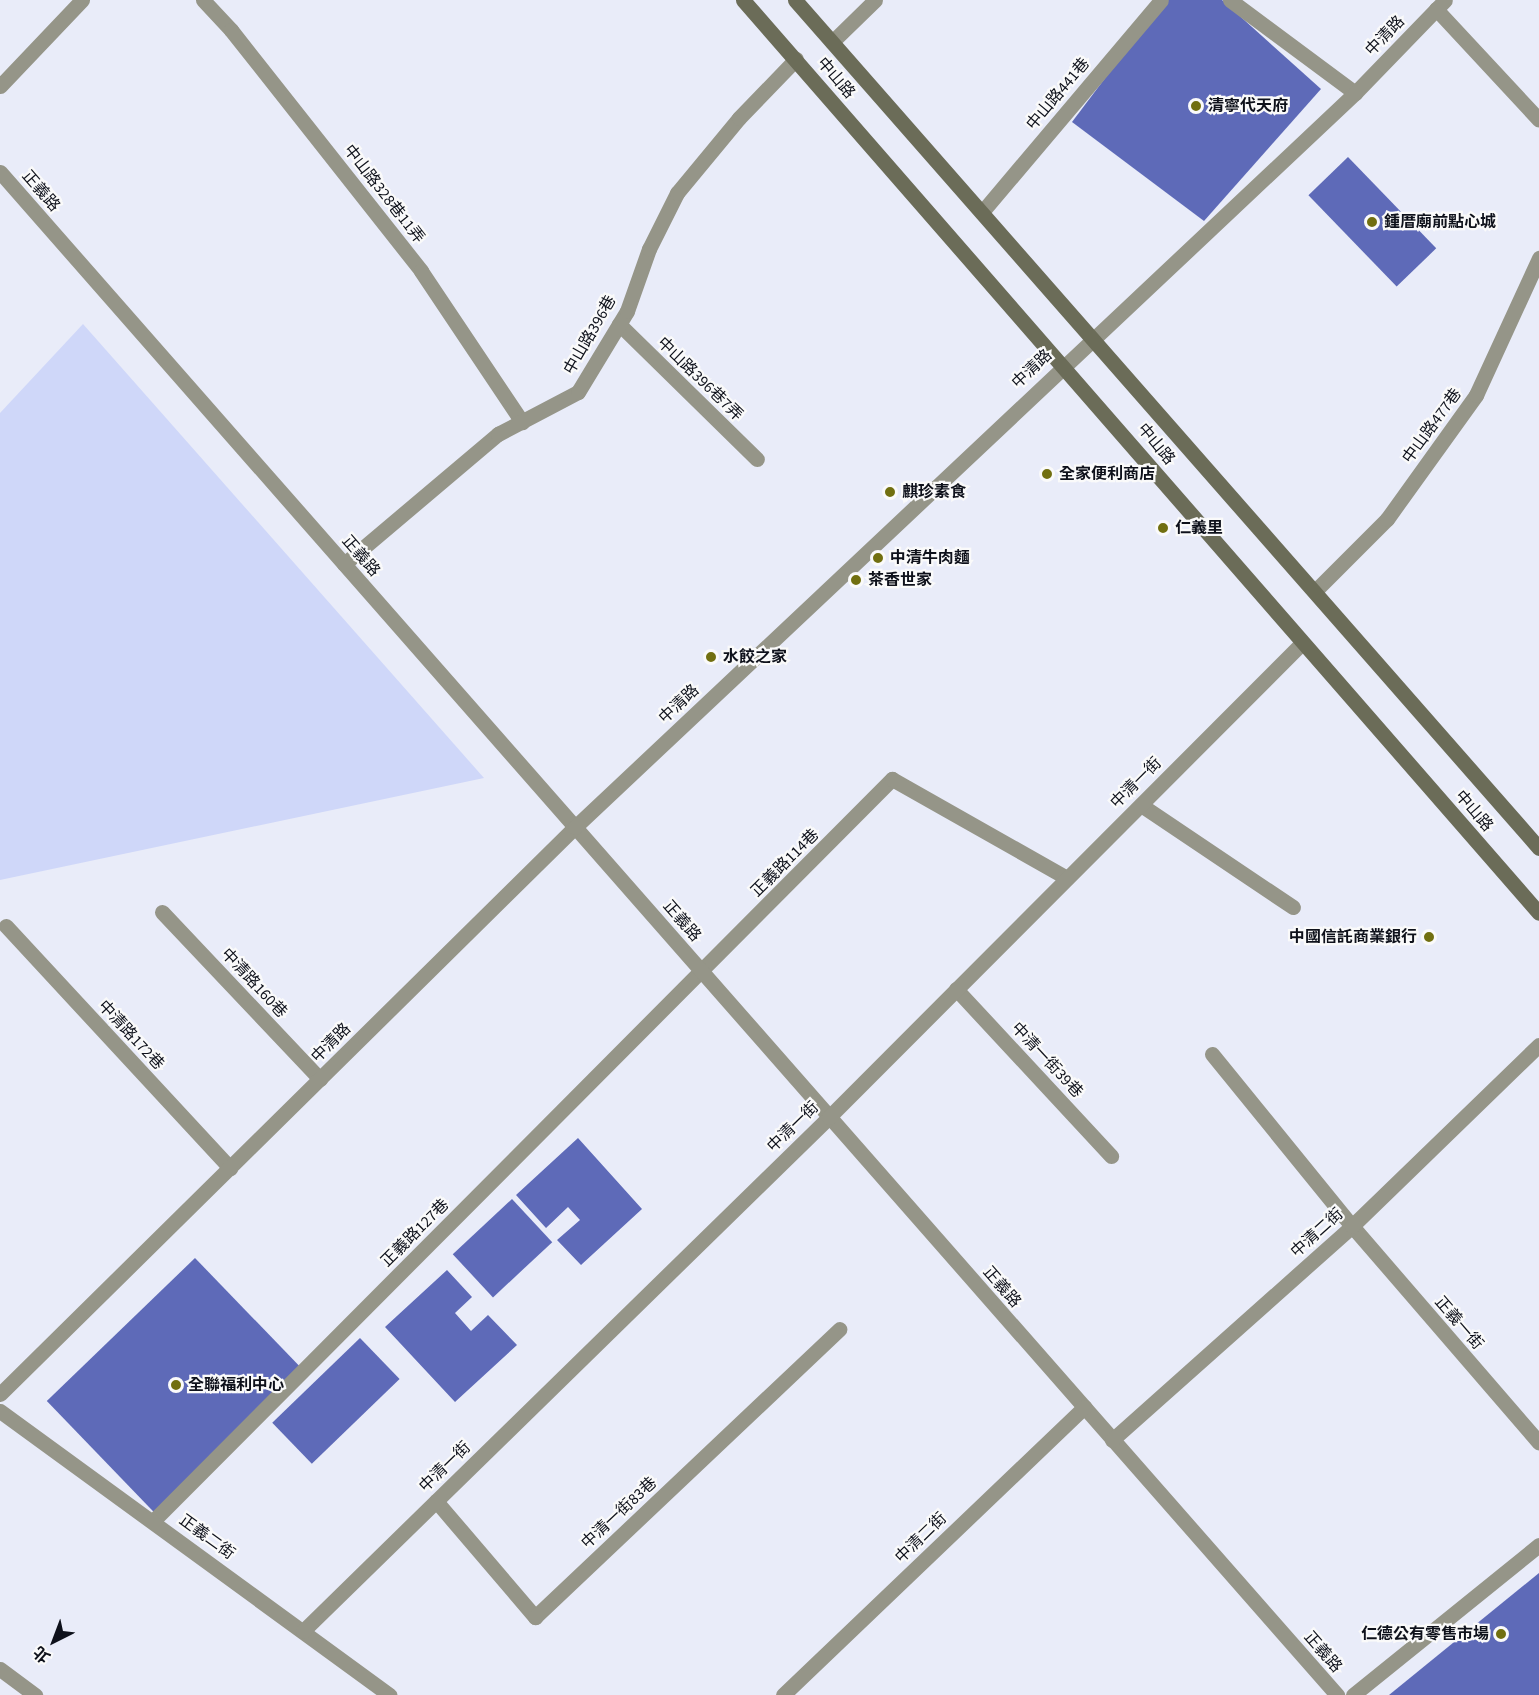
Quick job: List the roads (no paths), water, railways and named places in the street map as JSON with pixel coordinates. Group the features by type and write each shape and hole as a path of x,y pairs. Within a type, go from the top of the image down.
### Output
{"main road":[{"name":"中山路","path":"743,0 1064,364 1302,643 1539,913"},
{"name":"中山路","path":"795,0 1316,590 1539,848"}],"street":[{"path":"0,86 82,0"},
{"name":"中山路328巷11弄","path":"202,0 231,30 421,271 522,422"},
{"path":"832,42 875,0"},
{"name":"中山路441巷","path":"982,212 1161,0"},
{"path":"1230,0 1355,93"},
{"path":"1440,5 1539,120"},
{"name":"中清路","path":"0,1394 575,827 1064,364 1355,93 1440,5"},
{"name":"中山路396巷","path":"344,564 498,434 578,392 619,324 677,193 739,118 796,59"},
{"name":"正義路","path":"0,172 1084,1407 1328,1692"},
{"name":"中山路477巷","path":"1316,590 1387,519 1476,395 1539,258"},
{"name":"中山路396巷7弄","path":"619,324 757,459"},
{"name":"中清一街","path":"303,1631 829,1117 1302,643"},
{"name":"正義路114巷","path":"703,972 892,779 1067,878"},
{"path":"1140,805 1293,907"},
{"name":"中清路160巷","path":"162,912 320,1079"},
{"name":"中清路172巷","path":"6,926 230,1168"},
{"name":"正義路127巷","path":"154,1521 703,972"},
{"name":"中清一街39巷","path":"956,989 1111,1156"},
{"name":"中清二街","path":"1112,1440 1352,1226 1539,1045"},
{"name":"正義一街","path":"1212,1054 1352,1226 1539,1443"},
{"name":"中清一街83巷","path":"436,1501 535,1617 840,1329"},
{"name":"中清二街","path":"783,1695 1084,1407"},
{"name":"正義二街","path":"0,1411 390,1695"},
{"path":"1353,1695 1539,1545"},
{"path":"0,1669 35,1695"}],"place":[{"name":"清寧代天府","path":"1196,106"},
{"name":"鍾厝廟前點心城","path":"1372,222"},
{"name":"全家便利商店","path":"1047,474"},
{"name":"麒珍素食","path":"890,492"},
{"name":"仁義里","path":"1163,528"},
{"name":"中清牛肉麵","path":"878,558"},
{"name":"茶香世家","path":"856,580"},
{"name":"水餃之家","path":"711,657"},
{"name":"中國信託商業銀行","path":"1429,937"},
{"name":"全聯福利中心","path":"176,1385"},
{"name":"仁德公有零售市場","path":"1501,1634"}]}
